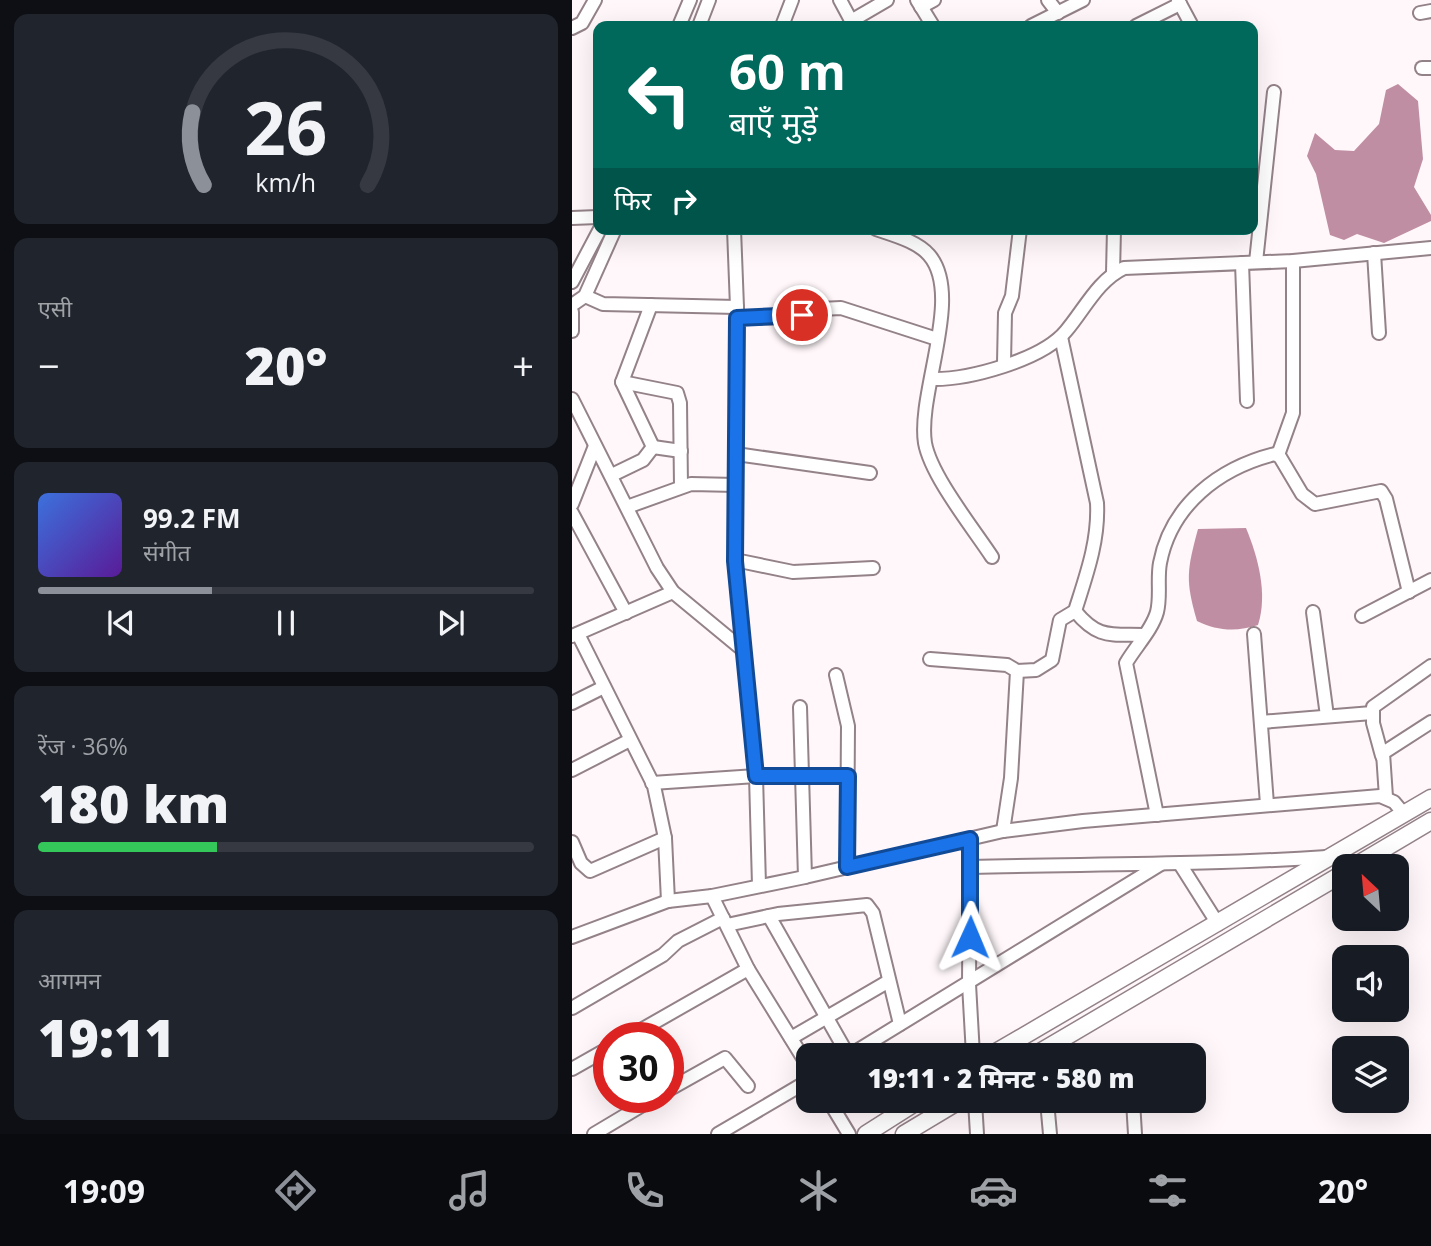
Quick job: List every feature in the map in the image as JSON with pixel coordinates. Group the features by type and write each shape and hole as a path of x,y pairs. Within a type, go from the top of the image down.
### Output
{"main road":[{"path":"1337,854 1431,798"},
{"path":"1375,854 1431,821"},
{"path":"1012,1043 1332,857"},
{"path":"1313,868 1323,885"},
{"path":"1059,1043 1332,880"},
{"path":"866,1134 899,1113"},
{"path":"904,1134 939,1113"}],"street":[{"path":"572,28 590,15 595,0"},
{"path":"681,21 689,0"},
{"path":"701,21 709,0"},
{"path":"784,21 792,0"},
{"path":"840,0 850,21"},
{"path":"856,21 887,0"},
{"path":"930,21 919,3 934,0"},
{"path":"1048,0 1058,13"},
{"path":"1042,21 1083,0"},
{"path":"1145,21 1179,2 1189,21"},
{"path":"1256,262 1274,92"},
{"path":"572,218 593,216"},
{"path":"572,282 597,235"},
{"path":"572,305 585,296 612,235"},
{"path":"734,235 737,312 735,561 756,776 759,885"},
{"path":"890,235 930,256 941,284 925,441 929,456 993,557"},
{"path":"1004,363 1005,313 1012,296 1019,235"},
{"path":"1113,273 1114,235"},
{"path":"931,379 959,379 1043,351 1061,337 1113,273 1135,266 1292,261 1431,248"},
{"path":"1374,253 1379,333"},
{"path":"1157,815 1126,663 1158,609 1162,550 1178,514 1202,489 1278,455 1293,413 1292,261"},
{"path":"1242,263 1247,401"},
{"path":"585,296 604,303 793,317 820,309 841,308 937,339"},
{"path":"651,305 622,382 653,447"},
{"path":"572,312 572,331"},
{"path":"930,659 1007,665 1017,671 1036,670 1052,660 1060,620 1075,611 1094,546 1098,503 1061,337"},
{"path":"622,382 677,393 681,486"},
{"path":"572,399 673,592 742,649"},
{"path":"572,505 595,446"},
{"path":"653,447 680,451"},
{"path":"612,475 643,460 653,447"},
{"path":"735,454 870,472"},
{"path":"1278,455 1302,494 1315,505 1378,490 1384,494 1409,592"},
{"path":"627,507 681,486 704,482 736,485"},
{"path":"572,513 626,613"},
{"path":"735,561 793,572 873,568"},
{"path":"1362,616 1431,580"},
{"path":"668,901 665,838 652,783 575,635 673,592"},
{"path":"1075,611 1090,629 1107,634 1144,635"},
{"path":"1313,612 1327,716"},
{"path":"1254,634 1267,804"},
{"path":"1404,814 1386,797 1382,756 1372,713 1378,701 1431,666"},
{"path":"1003,831 1011,778 1017,671"},
{"path":"836,675 848,726 847,867"},
{"path":"572,703 604,687"},
{"path":"800,707 805,877"},
{"path":"1260,722 1372,713"},
{"path":"1382,756 1388,748 1431,722"},
{"path":"572,770 630,740"},
{"path":"652,783 756,776 848,776"},
{"path":"572,937 668,901 712,896 805,877 1003,831 1267,804 1386,797"},
{"path":"572,842 581,863 590,871 665,838"},
{"path":"970,839 969,984 972,1043"},
{"path":"971,867 1180,864 1332,856"},
{"path":"869,1043 1161,864"},
{"path":"1180,864 1218,923"},
{"path":"712,896 748,969 796,1046"},
{"path":"572,1008 664,956 678,941 725,922 867,905 873,912 900,1024"},
{"path":"769,916 843,1043"},
{"path":"655,1022 748,969"},
{"path":"791,1038 889,981"},
{"path":"1034,1030 1038,1043"},
{"path":"572,1069 593,1057"},
{"path":"684,1081 725,1058 748,1086"},
{"path":"718,1134 796,1087"},
{"path":"594,1134 629,1113"},
{"path":"836,1113 849,1134"},
{"path":"976,1113 977,1134"},
{"path":"1048,1113 1050,1134"},
{"path":"1134,1113 1135,1134"}],"shaded area":[{"path":"1398,84 1418,101 1423,159 1414,187 1431,215 1431,221 1384,243 1357,234 1344,240 1330,235 1316,174 1307,156 1315,133 1335,150 1354,151 1379,124 1386,90"},
{"path":"1246,528 1262,588 1258,625 1227,629 1197,621 1189,575 1198,529"}],"route":[{"path":"802,315 737,318 735,561 737,604 756,776 848,776 847,867 970,839 970,937"}]}
